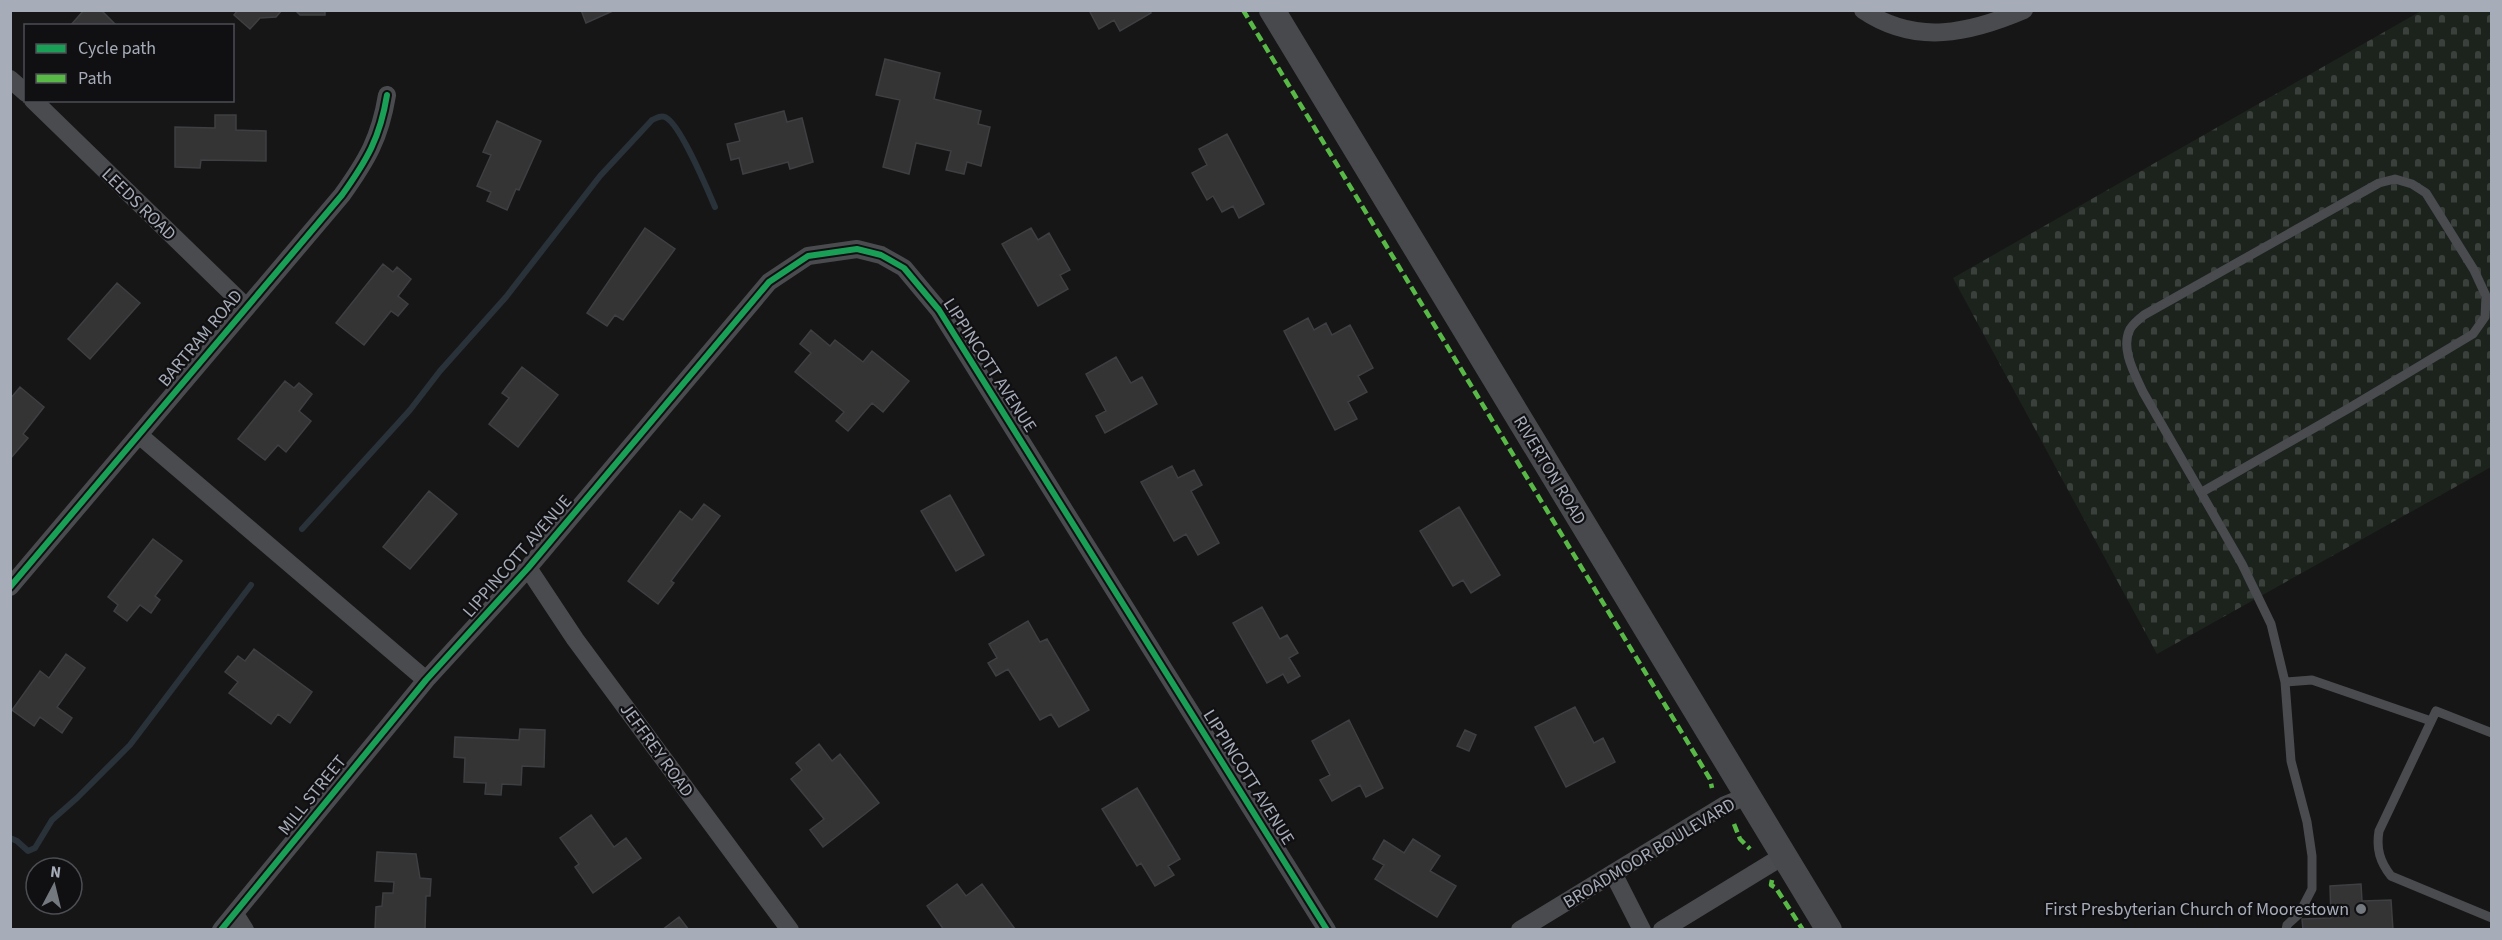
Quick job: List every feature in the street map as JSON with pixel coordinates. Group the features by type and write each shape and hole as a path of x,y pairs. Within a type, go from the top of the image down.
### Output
{"main road":[{"name":"RIVERTON ROAD","path":"1272,10 1829,930"}],"street":[{"path":"1863,10 1877,20 1931,35 1987,26 2024,10"},
{"path":"10,79 24,91"},
{"name":"BARTRAM ROAD","path":"10,587 342,195 357,174 380,132 387,95"},
{"name":"LEEDS ROAD","path":"35,102 246,307"},
{"name":"LIPPINCOTT AVENUE","path":"426,680 528,568 769,282 808,256 856,249 881,255 903,268 939,310 1327,930"},
{"path":"139,435 426,680"},
{"name":"JEFFREY ROAD","path":"528,568 575,639 790,930"},
{"name":"MILL STREET","path":"221,930 426,680"},
{"name":"BROADMOOR BOULEVARD","path":"1520,930 1725,805 1747,796"},
{"path":"1662,930 1783,856"},
{"path":"1613,873 1642,930"},
{"path":"235,914 245,930"}],"lane":[{"path":"2202,492 2351,407 2473,333 2485,317 2486,296 2474,270 2426,193 2412,184 2396,179 2379,183 2144,315 2131,328 2127,343 2130,364 2143,392 2242,564 2271,624 2285,682 2291,760 2307,822 2312,856 2312,889 2299,914 2287,925 2286,930"},
{"path":"2285,682 2312,680 2431,721"},
{"path":"2492,733 2436,711 2379,831 2377,844 2382,865 2391,876 2492,918"}],"green space":[{"path":"2421,11 2491,11 2491,467 2157,654 1953,278"}],"building":[{"path":"84,10 101,10 115,24 72,24"},
{"path":"238,10 282,10 276,17 260,18 250,29 234,15"},
{"path":"295,10 325,10 325,15 300,15"},
{"path":"581,10 615,10 586,23"},
{"path":"1089,10 1150,10 1151,13 1120,31 1114,20 1099,29"},
{"path":"885,59 940,73 934,99 981,111 978,124 990,127 981,166 967,162 964,174 946,170 951,151 916,143 909,174 883,167 900,100 876,95"},
{"path":"784,111 787,122 802,118 813,162 790,169 788,162 743,174 739,158 731,160 727,144 740,141 735,124"},
{"path":"215,115 236,115 236,130 266,131 266,161 201,160 200,168 175,167 175,127 215,128"},
{"path":"497,121 541,141 519,190 516,189 507,210 487,201 491,192 477,186 491,155 483,152"},
{"path":"1227,134 1264,204 1239,218 1233,206 1222,212 1213,196 1207,200 1192,173 1207,165 1199,149"},
{"path":"645,228 675,249 623,320 615,315 607,326 587,313"},
{"path":"1031,228 1038,240 1049,233 1070,270 1060,275 1068,289 1038,306 1002,244"},
{"path":"383,264 393,272 397,267 411,279 398,296 408,304 398,316 391,311 364,345 336,323"},
{"path":"117,283 140,303 90,359 68,339"},
{"path":"1308,318 1314,330 1326,323 1332,335 1350,325 1373,368 1358,376 1367,392 1348,402 1357,419 1335,430 1284,331"},
{"path":"811,330 830,346 835,340 863,362 872,351 909,381 883,412 872,403 848,431 836,421 844,412 795,372 811,353 800,344"},
{"path":"1116,357 1131,383 1142,377 1157,404 1105,433 1096,416 1106,411 1086,374"},
{"path":"522,367 558,395 518,447 489,424 509,398 502,393"},
{"path":"285,381 294,388 299,383 312,394 299,411 311,421 286,452 278,445 265,460 238,439"},
{"path":"20,387 44,407 23,434 28,438 10,459 10,399"},
{"path":"1172,466 1178,478 1194,470 1202,485 1191,491 1219,543 1198,555 1186,534 1174,541 1141,482"},
{"path":"429,491 457,514 410,569 383,547"},
{"path":"950,495 984,555 956,571 921,511"},
{"path":"704,504 720,516 671,581 674,583 658,604 628,581 680,511 692,520"},
{"path":"1459,507 1500,575 1471,593 1463,580 1453,586 1420,531"},
{"path":"153,539 182,561 155,596 160,600 151,613 140,605 127,621 114,611 118,605 108,597"},
{"path":"1262,607 1280,639 1287,635 1298,653 1289,658 1300,676 1288,683 1283,674 1267,683 1233,623"},
{"path":"1028,621 1040,642 1047,639 1089,710 1059,727 1051,714 1040,720 1008,669 996,676 988,663 997,658 989,644"},
{"path":"254,649 312,692 290,723 278,714 271,724 229,693 238,682 225,672 238,656 245,661"},
{"path":"66,654 85,668 57,707 72,718 62,733 40,717 34,726 12,710 40,671 49,678"},
{"path":"1575,707 1594,743 1603,738 1615,762 1566,787 1535,727"},
{"path":"1349,720 1383,788 1366,797 1360,785 1332,801 1320,780 1330,775 1312,741"},
{"path":"520,729 545,730 544,767 522,766 521,785 502,784 501,795 485,794 486,783 464,782 465,758 454,757 455,737 519,740"},
{"path":"1465,730 1476,735 1469,751 1457,746"},
{"path":"819,744 832,761 840,754 879,803 823,847 810,830 824,819 791,779 802,770 796,763"},
{"path":"1137,788 1180,859 1168,866 1174,875 1155,886 1141,863 1137,866 1102,809"},
{"path":"591,815 614,847 626,838 641,858 593,893 575,867 579,864 560,838"},
{"path":"1413,839 1440,856 1430,871 1456,886 1437,917 1375,879 1384,865 1373,859 1384,840 1404,853"},
{"path":"377,852 416,854 420,878 431,879 430,896 426,896 425,930 375,930 376,907 382,906 383,893 393,893 394,882 375,881"},
{"path":"957,884 966,896 982,884 1015,929 944,930 927,906"},
{"name":"First Presbyterian Church of Moorestown","path":"2361,884 2362,901 2391,900 2393,930 2303,930 2302,919 2331,918 2330,886"},
{"path":"679,917 689,930 662,930"}],"waterway":[{"path":"302,529 410,410 440,371 506,297 600,176 652,120 665,117 678,131 715,207"},
{"path":"10,838 28,851 35,848 52,820 130,745 251,585"}],"marked path":[{"path":"1243,10 1710,779 1712,788"},
{"path":"1734,824 1740,839 1750,849"},
{"path":"1772,880 1771,885 1776,888 1803,930"}],"cycle path":[{"path":"10,587 342,195 359,171 371,148 381,124 387,95"},
{"path":"221,930 426,680 528,568 769,282 808,256 857,249 881,255 904,268 939,310 1327,930"}],"place":[{"name":"First Presbyterian Church of Moorestown","path":"2361,909"}]}
